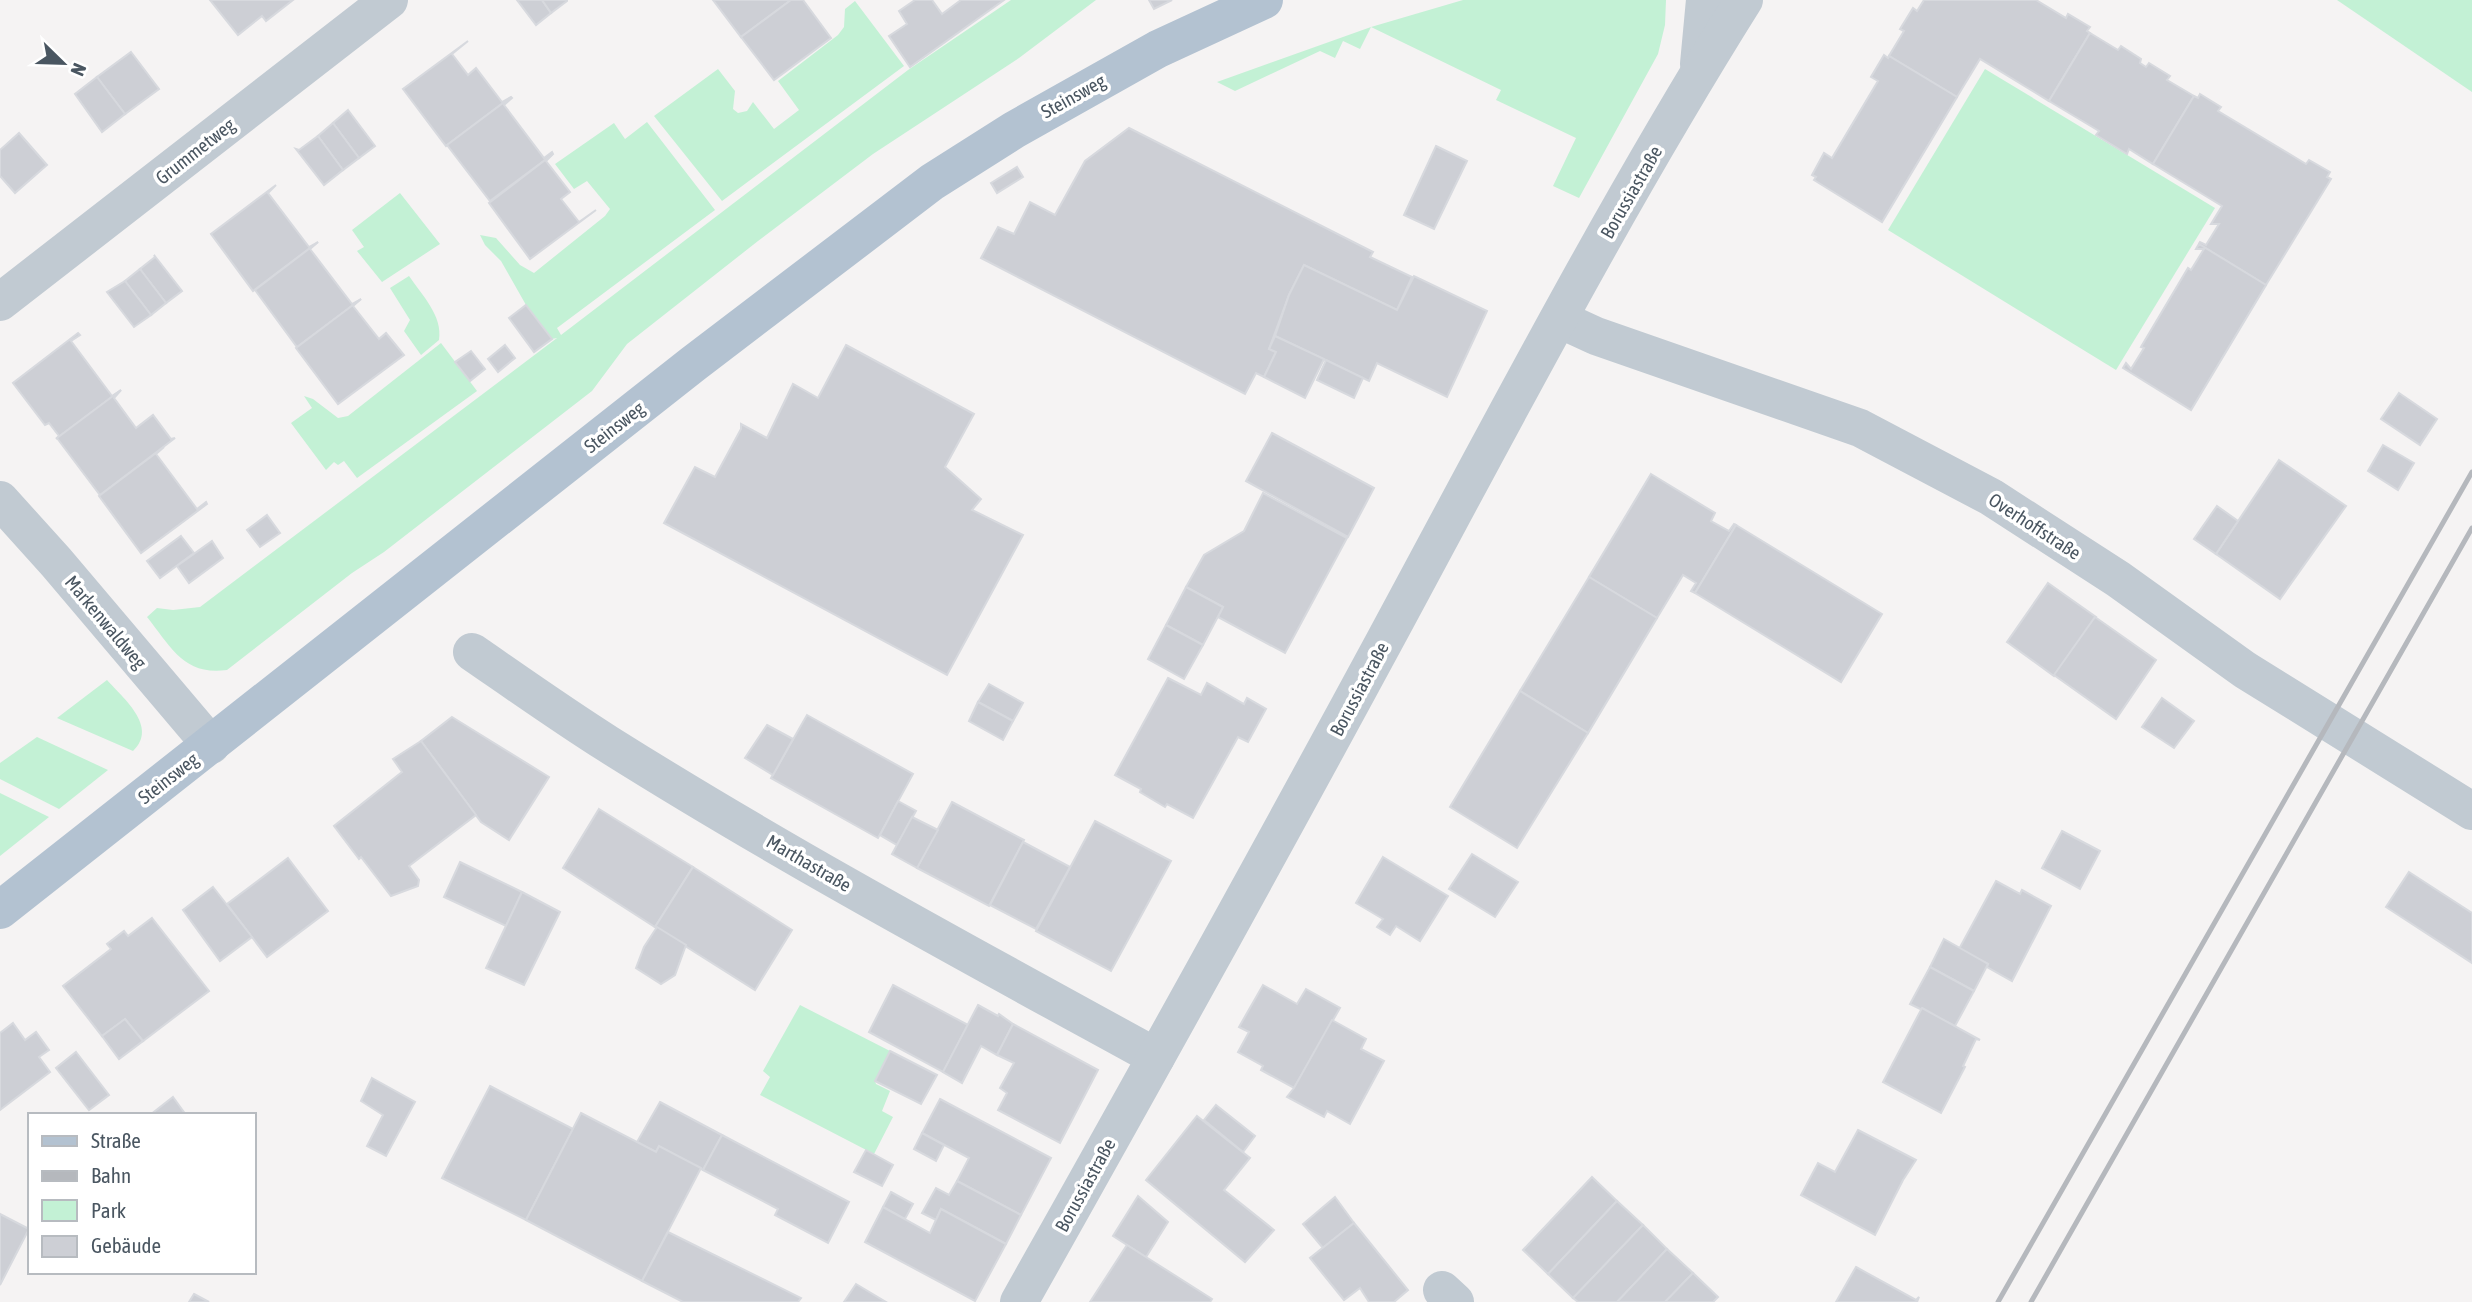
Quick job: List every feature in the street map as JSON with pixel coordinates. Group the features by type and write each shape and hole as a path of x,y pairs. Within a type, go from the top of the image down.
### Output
{"main road":[{"name":"Steinsweg","path":"0,910 693,364 932,182 1014,130 1158,49 1264,0"}],"street":[{"name":"Borussiastraße","path":"1697,75 1705,0"},
{"name":"Borussiastraße","path":"1019,1302 1236,915 1559,319 1697,75 1744,0"},
{"name":"Grummetweg","path":"0,302 383,2"},
{"name":"Overhoffstraße","path":"1559,319 1596,336 1860,428 1991,497 2118,579 2245,670 2472,811"},
{"name":"Markenwaldweg","path":"0,500 56,562 211,746"},
{"name":"Marthastraße","path":"472,652 607,744 899,915 1156,1057"}],"green space":[{"path":"1011,0 1096,0 1019,58 873,154 758,241 627,344 592,391 227,670 212,671 189,664 172,649 147,617 157,608 173,610 200,607 557,338 552,339 526,305 501,261 485,245 480,235 496,238 520,265 534,273 605,216 610,209 587,181 574,189 555,164 614,123 625,139 647,122 715,210 557,328 561,335 908,70"},
{"path":"1463,0 1666,0 1665,25 1658,54 1579,198 1553,186 1576,138 1496,100 1501,90 1371,27"},
{"path":"2337,0 2472,0 2472,92"},
{"path":"855,1 904,66 722,201 654,116 718,69 735,91 733,109 738,113 747,111 753,102 774,129 799,110 778,81 838,35 844,27 845,9"},
{"path":"1371,27 1360,49 1343,41 1335,58 1320,51 1235,91 1217,82"},
{"path":"1985,69 2215,208 2116,370 1888,230"},
{"path":"400,193 440,244 382,282 357,251 364,247 352,230"},
{"path":"409,276 435,314 438,323 439,340 421,355 404,331 410,320 390,288"},
{"path":"441,343 477,391 357,478 344,461 338,465 334,462 326,470 291,423 312,408 304,396 313,399 338,418 348,416"},
{"path":"107,680 136,713 140,723 140,742 133,751 57,718"},
{"path":"37,737 108,770 59,809 0,779 0,763"},
{"path":"0,793 49,817 0,856"},
{"path":"800,1005 890,1051 875,1081 890,1091 882,1111 893,1117 874,1154 760,1095 770,1077 763,1071"}],"building":[{"path":"210,0 293,0 266,21 262,16 238,35"},
{"path":"517,0 542,0 551,13 536,25"},
{"path":"542,0 567,0 567,1 551,13"},
{"path":"713,0 791,0 741,37"},
{"path":"791,0 803,0 831,38 774,80 741,37"},
{"path":"915,0 932,0 942,14 961,0 1004,0 910,67 889,36 907,24 899,11"},
{"path":"1149,0 1172,0 1154,9"},
{"path":"1924,0 2036,0 2066,18 2068,14 2090,27 2087,31 2090,33 2049,101 1980,59 1957,97 1889,56 1904,31 1900,29 1913,8 1917,11"},
{"path":"2090,33 2118,50 2121,46 2141,59 2140,63 2146,67 2149,63 2170,76 2167,80 2194,96 2153,164 2129,149 2127,154 2096,135 2099,131 2049,101"},
{"path":"468,41 452,54 468,75 476,68 502,102 511,97 446,146 403,89"},
{"path":"131,52 159,89 125,114 97,77"},
{"path":"1884,55 1957,97 1882,222 1814,180 1816,177 1812,175 1824,153 1832,158 1878,81 1871,77"},
{"path":"97,77 125,114 102,132 75,94"},
{"path":"2200,94 2221,107 2218,111 2306,164 2309,160 2330,172 2327,177 2331,179 2266,285 2199,244 2200,242 2206,245 2219,224 2211,224 2222,206 2153,164 2194,96 2198,98"},
{"path":"511,97 504,105 544,158 552,152 553,154 490,201 447,145"},
{"path":"348,110 375,146 359,158 333,123"},
{"path":"333,123 359,158 343,170 318,136"},
{"path":"1129,128 1373,252 1370,257 1412,277 1397,310 1304,265 1289,295 1269,349 1276,352 1264,377 1256,373 1245,394 981,258 998,227 1014,234 1030,202 1055,215 1085,161"},
{"path":"19,133 47,165 15,193 0,176 0,150"},
{"path":"318,136 343,170 324,185 296,149 299,150"},
{"path":"1436,146 1467,161 1434,229 1404,215"},
{"path":"553,154 546,161 570,192 561,199 579,222 596,210 530,259 489,203"},
{"path":"1017,167 1023,177 997,193 991,183"},
{"path":"276,185 268,193 309,247 318,242 253,291 211,234"},
{"path":"318,242 310,249 352,304 361,299 297,347 255,290"},
{"path":"2199,244 2266,285 2191,410 2123,368 2126,363 2131,369 2144,348 2141,347 2188,268 2191,270 2204,249 2196,249"},
{"path":"154,255 182,291 166,303 140,269 155,257"},
{"path":"1304,265 1397,310 1414,276 1487,311 1447,397 1377,363 1369,381 1275,336 1289,295"},
{"path":"140,269 166,303 151,315 125,281"},
{"path":"125,281 151,315 134,327 107,292"},
{"path":"361,299 353,306 379,339 386,333 404,355 338,404 296,348"},
{"path":"526,305 552,339 534,352 509,318"},
{"path":"78,333 80,335 71,341 112,396 121,390 56,439 59,436 49,423 45,425 13,383"},
{"path":"1275,336 1324,359 1305,398 1264,377 1276,352 1269,349"},
{"path":"505,345 515,358 498,372 488,359"},
{"path":"846,345 974,414 945,467 981,499 972,510 1023,535 947,675 664,523 695,467 715,477 741,429 741,424 767,438 793,384 818,398"},
{"path":"471,351 485,369 470,381 455,362"},
{"path":"1326,360 1363,378 1354,398 1317,380"},
{"path":"121,390 114,398 136,428 153,415 171,439 175,438 100,495 57,438"},
{"path":"2399,393 2437,419 2420,445 2381,419"},
{"path":"1272,433 1374,488 1348,537 1246,481"},
{"path":"2383,445 2414,463 2398,490 2368,471"},
{"path":"164,447 156,454 197,509 206,502 207,504 141,553 99,496"},
{"path":"2279,460 2346,506 2280,599 2216,554"},
{"path":"1651,474 1715,513 1711,521 1729,531 1736,525 1695,593 1691,591 1696,583 1683,575 1657,618 1589,577"},
{"path":"1263,493 1347,538 1285,653 1218,617 1223,607 1186,587 1204,555 1244,531"},
{"path":"2217,506 2238,521 2216,554 2194,539"},
{"path":"267,515 280,533 260,547 247,530"},
{"path":"1736,525 1882,614 1841,682 1695,593"},
{"path":"181,536 194,553 160,578 147,561"},
{"path":"212,541 223,558 189,583 177,566"},
{"path":"1589,577 1657,618 1588,733 1520,691"},
{"path":"2048,583 2096,617 2054,676 2007,642"},
{"path":"1186,587 1223,607 1203,645 1166,625"},
{"path":"2095,617 2156,660 2116,719 2054,675"},
{"path":"1166,625 1203,645 1184,679 1148,659"},
{"path":"1168,678 1201,695 1207,683 1244,704 1247,698 1266,709 1248,742 1238,737 1193,818 1167,804 1165,807 1140,792 1141,789 1115,775"},
{"path":"989,684 1023,703 1013,721 978,702"},
{"path":"1520,691 1588,733 1517,848 1450,807"},
{"path":"2162,698 2194,721 2174,748 2142,727"},
{"path":"978,702 1013,721 1003,740 969,721"},
{"path":"807,715 913,774 878,838 771,778"},
{"path":"452,717 549,777 509,840 481,822 421,741"},
{"path":"767,725 793,739 773,775 745,758"},
{"path":"421,741 476,815 409,866 419,880 418,886 391,896 334,826 402,772 393,759"},
{"path":"898,801 916,811 897,845 880,835"},
{"path":"952,802 1024,840 989,906 917,868"},
{"path":"599,809 693,867 655,927 563,868"},
{"path":"912,817 938,830 917,868 892,854"},
{"path":"1095,821 1171,861 1111,971 1036,931"},
{"path":"2062,831 2100,851 2080,889 2042,868"},
{"path":"1023,842 1070,867 1036,929 990,905"},
{"path":"1472,854 1518,882 1495,917 1449,889"},
{"path":"1383,857 1448,896 1420,941 1396,926 1390,935 1377,927 1383,919 1356,903"},
{"path":"288,858 328,911 267,957 227,904"},
{"path":"460,862 522,892 506,926 444,897"},
{"path":"693,867 792,930 755,990 655,927"},
{"path":"2409,872 2472,913 2472,963 2386,907"},
{"path":"1996,881 2020,894 2022,890 2051,906 2012,981 1987,967 1988,964 1959,949"},
{"path":"213,887 252,937 220,961 183,910"},
{"path":"522,892 560,912 524,985 486,968"},
{"path":"152,918 209,991 143,1041 125,1019 102,1036 63,986 111,949 107,944 124,931 128,936"},
{"path":"657,927 686,945 675,975 661,984 636,968 644,947"},
{"path":"1944,939 1988,964 1974,991 1930,967"},
{"path":"1930,967 1974,991 1955,1026 1910,1004"},
{"path":"893,985 968,1025 943,1072 869,1032"},
{"path":"1263,985 1297,1004 1306,989 1340,1008 1294,1088 1261,1070 1263,1066 1238,1052 1249,1032 1239,1027"},
{"path":"978,1005 998,1016 999,1014 1013,1024 997,1055 981,1046 962,1083 943,1072"},
{"path":"1922,1008 1980,1040 1976,1039 1941,1113 1883,1082"},
{"path":"125,1019 143,1041 119,1059 102,1036"},
{"path":"1332,1020 1366,1039 1361,1049 1384,1061 1350,1124 1327,1111 1324,1117 1287,1097"},
{"path":"13,1023 25,1040 36,1032 49,1050 39,1057 50,1072 0,1110 0,1033"},
{"path":"1013,1024 1098,1070 1060,1143 998,1110 1007,1093 1000,1088 1014,1063 997,1055"},
{"path":"890,1051 937,1075 921,1104 875,1081"},
{"path":"76,1052 109,1095 89,1110 56,1068"},
{"path":"372,1078 415,1102 386,1156 367,1146 383,1115 361,1101"},
{"path":"490,1086 573,1129 526,1220 442,1178"},
{"path":"173,1097 185,1113 153,1113"},
{"path":"940,1099 1051,1158 1021,1215 957,1181 969,1158 922,1133"},
{"path":"660,1102 722,1135 703,1170 659,1146 656,1152 637,1142"},
{"path":"1216,1105 1255,1136 1243,1152 1204,1120"},
{"path":"581,1113 656,1152 659,1146 701,1168 642,1281 526,1220"},
{"path":"1197,1116 1250,1158 1224,1190 1274,1230 1245,1262 1146,1180"},
{"path":"1858,1130 1916,1160 1875,1235 1801,1195 1818,1163 1835,1172"},
{"path":"922,1133 944,1145 936,1161 914,1149"},
{"path":"722,1135 849,1202 828,1243 775,1215 778,1209 703,1170"},
{"path":"866,1150 893,1165 882,1186 854,1172"},
{"path":"1592,1177 1617,1201 1548,1274 1523,1250"},
{"path":"957,1181 1021,1215 1006,1244 941,1209 936,1220 922,1213 936,1188 949,1195"},
{"path":"891,1192 913,1204 905,1219 883,1207"},
{"path":"1138,1196 1168,1222 1146,1257 1113,1236"},
{"path":"1335,1197 1354,1223 1323,1248 1303,1224"},
{"path":"1617,1201 1643,1225 1573,1298 1548,1274"},
{"path":"883,1207 930,1233 941,1209 1006,1244 975,1301 865,1242"},
{"path":"0,1214 28,1231 0,1285"},
{"path":"1354,1223 1408,1290 1394,1302 1369,1302 1360,1288 1344,1300 1310,1258"},
{"path":"1643,1225 1667,1249 1617,1302 1578,1302 1573,1298"},
{"path":"668,1232 801,1298 798,1302 683,1302 642,1281"},
{"path":"1127,1245 1212,1299 1210,1302 1090,1302"},
{"path":"1667,1249 1693,1273 1665,1302 1617,1302"},
{"path":"1856,1267 1916,1300 1919,1297 1917,1302 1836,1302"},
{"path":"1693,1273 1718,1297 1713,1302 1665,1302"},
{"path":"856,1284 886,1302 844,1302"},
{"path":"194,1294 209,1302 189,1302"}],"railway":[{"path":"1998,1302 2472,472"},
{"path":"2031,1302 2472,528"}]}
